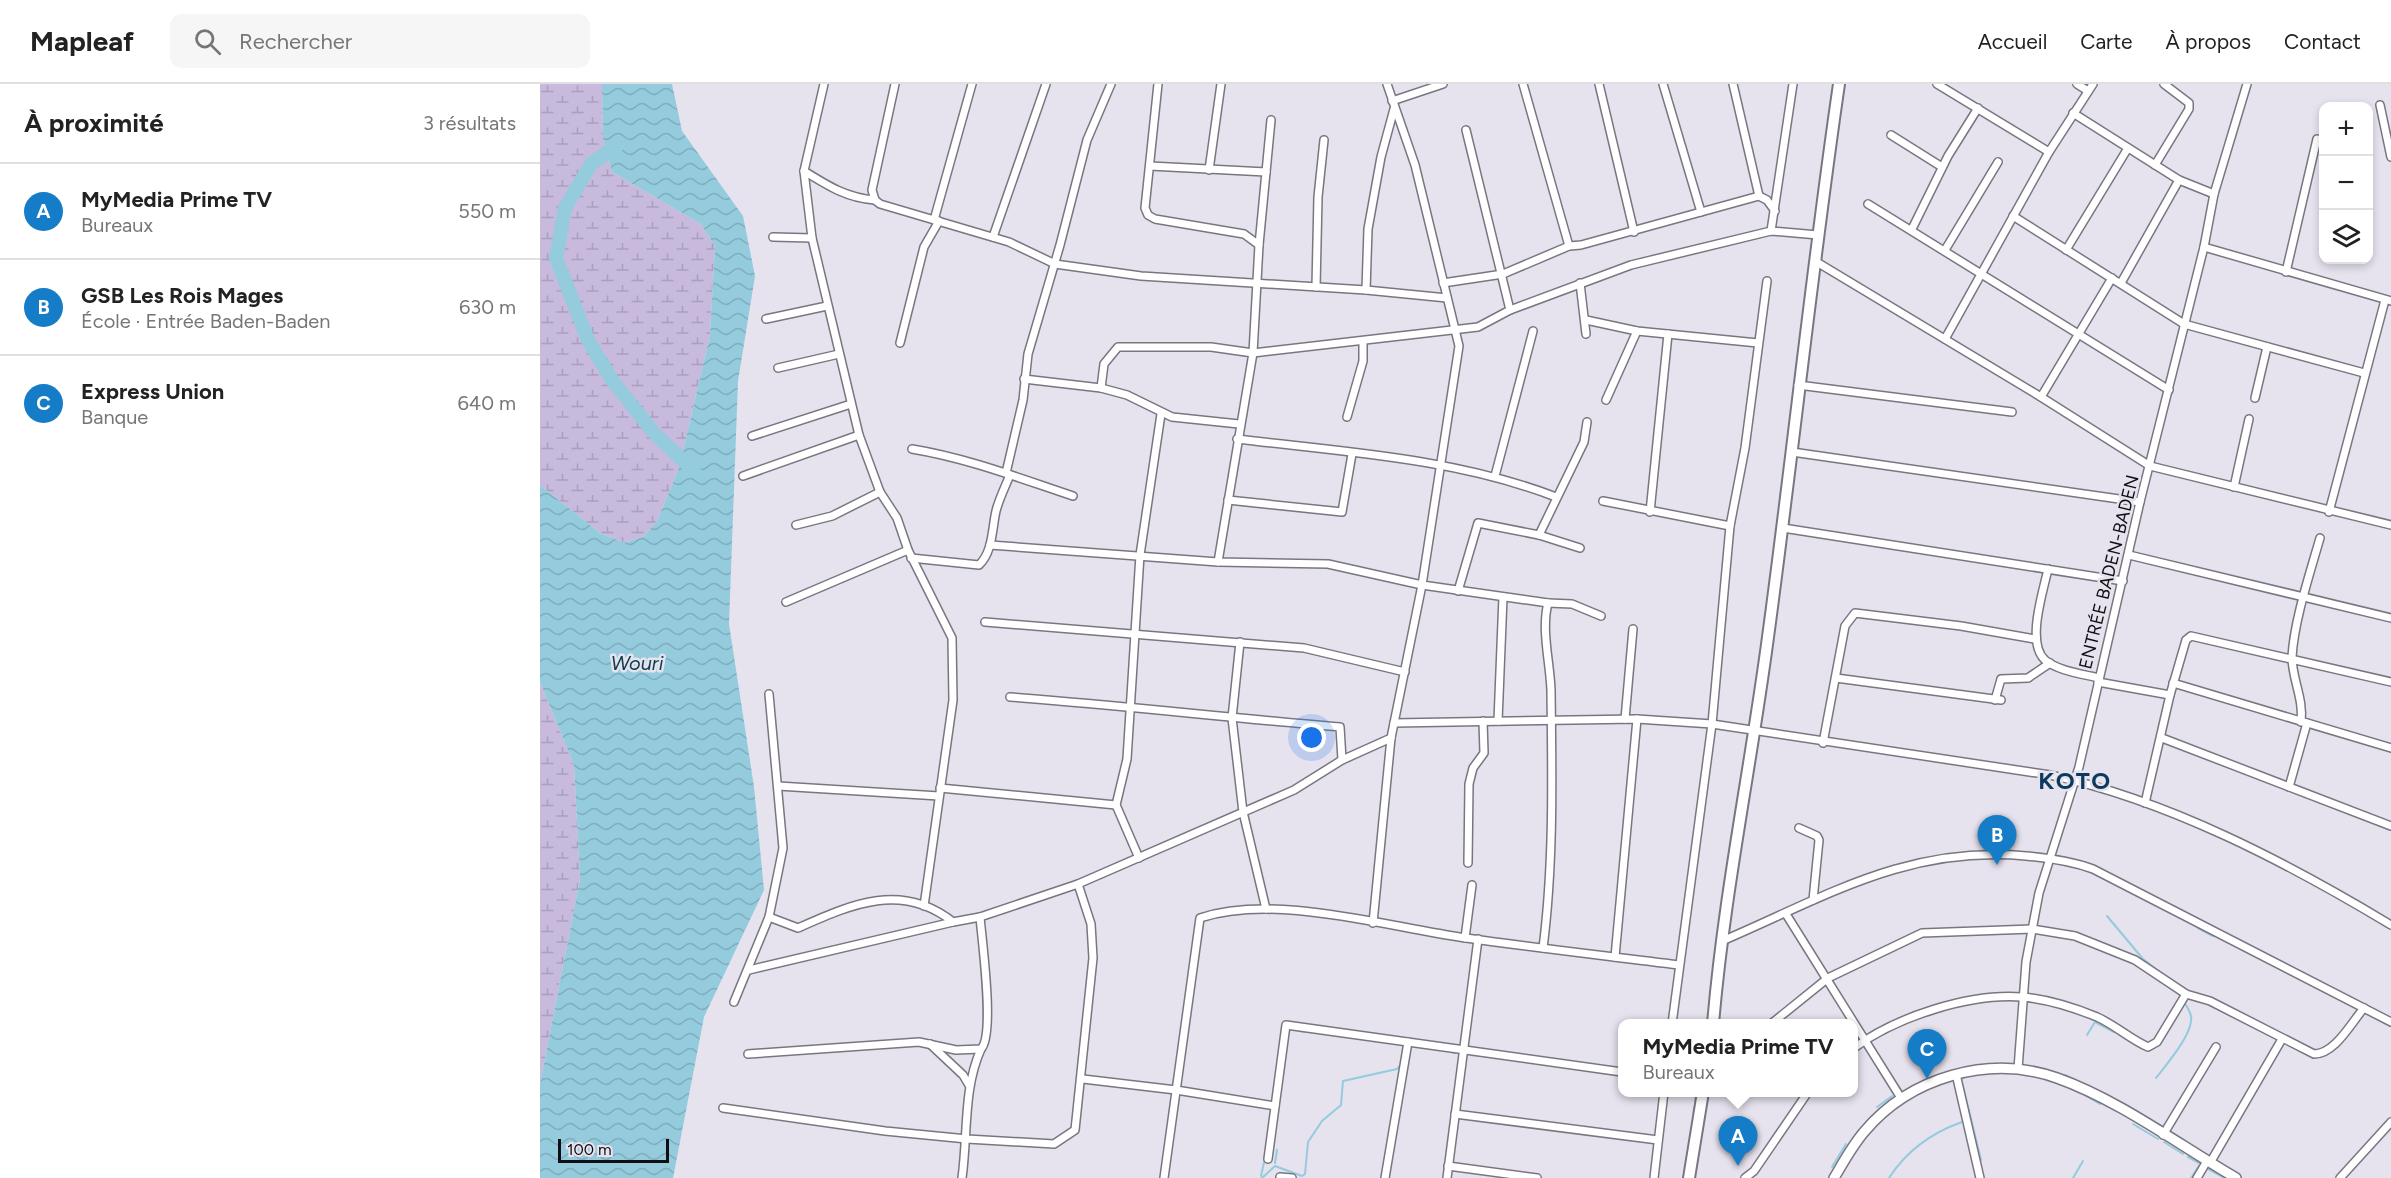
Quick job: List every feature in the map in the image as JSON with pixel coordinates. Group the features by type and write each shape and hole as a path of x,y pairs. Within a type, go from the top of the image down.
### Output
{"main road":[{"path":"1713,1019 1722,941 1755,733 1783,528 1798,385 1839,84"},
{"path":"1689,1178 1702,1097"}],"street":[{"path":"824,84 804,171 812,238 827,306 859,435 880,492 897,518 911,558 952,638 953,700 924,906"},
{"path":"875,200 872,189 895,84"},
{"path":"900,343 926,239 937,220 972,84"},
{"path":"993,237 1046,84"},
{"path":"911,558 979,565 984,560 1008,474 1023,400 1028,354 1087,140 1111,84"},
{"path":"1158,84 1145,208 1148,215 1155,219 1244,234 1259,245"},
{"path":"1209,170 1221,84"},
{"path":"1373,923 1391,738 1422,585 1458,356 1456,330 1415,165 1393,105 1388,84"},
{"path":"1393,105 1443,84"},
{"path":"1523,84 1569,246"},
{"path":"1599,84 1634,232"},
{"path":"1664,84 1701,212"},
{"path":"1733,84 1759,196"},
{"path":"1771,231 1794,84"},
{"path":"1937,84 2049,152"},
{"path":"2077,84 2088,91"},
{"path":"1945,339 2049,152 2093,84"},
{"path":"2155,165 2189,109 2189,103 2164,84"},
{"name":"ENTRÉE BADEN-BADEN","path":"2018,1069 2022,997 2032,929 2049,858 2075,781 2140,502 2204,247 2214,194 2247,84"},
{"path":"1366,290 1368,229 1393,105"},
{"path":"2380,105 2391,158"},
{"path":"1912,229 1942,167 1978,108"},
{"path":"2073,114 2179,180 2214,194"},
{"path":"1218,562 1239,424 1253,353 1259,245 1271,120"},
{"path":"1467,130 1510,310"},
{"path":"1891,135 1942,167"},
{"path":"2286,272 2318,139"},
{"path":"1316,287 1318,197 1324,140"},
{"path":"2066,250 2128,148"},
{"path":"1945,250 1998,162"},
{"path":"1150,166 1266,172"},
{"path":"804,171 837,191 854,198 875,200 993,237 1017,245 1054,264 1141,276 1366,290 1447,298"},
{"path":"2121,283 2179,180"},
{"path":"1443,283 1503,274 1569,246 1634,232 1759,196 1767,200 1775,211"},
{"path":"1868,204 1912,229 2169,390"},
{"path":"2013,216 2184,324 2364,373"},
{"path":"1101,388 1104,364 1118,347 1211,347 1253,353 1363,342 1484,326 1510,310 1631,266 1771,231 1818,235"},
{"path":"773,237 812,238"},
{"path":"2204,247 2388,301 2364,373 2329,512"},
{"path":"1815,261 2041,396 2150,466 2329,512 2391,525"},
{"path":"2041,396 2112,278"},
{"path":"1672,1019 1712,724 1730,526 1745,448 1767,281"},
{"path":"1580,283 1586,334"},
{"path":"766,319 827,306"},
{"path":"1586,320 1637,331 1758,343"},
{"path":"1495,476 1533,331"},
{"path":"1606,400 1637,331"},
{"path":"1650,512 1668,334"},
{"path":"1347,417 1363,362 1363,342"},
{"path":"2255,398 2267,346"},
{"path":"778,368 839,354"},
{"path":"1024,380 1101,388 1127,395 1161,414 1239,424"},
{"path":"1798,385 2012,412"},
{"path":"752,436 851,404"},
{"path":"1139,858 1116,805 1127,759 1140,555 1161,414"},
{"path":"2234,487 2249,419"},
{"path":"1539,535 1584,442 1587,422"},
{"path":"743,476 859,435"},
{"path":"1237,439 1441,465 1495,476 1556,497"},
{"path":"912,449 955,456 982,468 1008,474 1073,496"},
{"path":"1792,452 2140,502"},
{"path":"1228,500 1342,512 1352,454"},
{"path":"796,525 832,516 880,492"},
{"path":"1603,501 1730,526"},
{"path":"1458,591 1478,523 1539,535 1580,548"},
{"path":"1783,528 2123,581"},
{"path":"2289,787 2304,722 2292,658 2304,596 2320,538"},
{"path":"990,544 1218,562 1328,564 1458,591 1548,603 1568,603 1601,616"},
{"path":"786,602 908,550"},
{"path":"2129,555 2391,618"},
{"path":"2048,569 2035,639 2041,655 2050,663 2098,680 2170,695"},
{"path":"1498,721 1503,597"},
{"path":"1544,948 1552,836 1551,720 1546,616 1548,603"},
{"path":"1822,743 1845,626 1855,613 1864,612 1961,626 2035,639"},
{"path":"985,622 1304,648 1405,672"},
{"path":"1625,719 1633,629"},
{"path":"2145,804 2173,683 2186,640 2191,636 2391,682"},
{"path":"1240,642 1232,718 1243,812 1266,909"},
{"path":"1836,678 1998,700 2001,679 2028,678 2050,663"},
{"path":"2173,683 2391,748"},
{"path":"734,1002 769,917 783,848 769,694"},
{"path":"1010,697 1131,706 1232,718 1340,727 1342,760"},
{"path":"1616,957 1637,719"},
{"path":"1394,723 1637,719 1712,724 1755,733 2075,781 2145,804 2273,860 2391,925"},
{"path":"1468,863 1469,784 1473,768 1484,753 1483,721"},
{"path":"749,970 980,917 1078,884 1294,789 1342,760 1391,738"},
{"path":"2162,738 2391,826"},
{"path":"778,786 940,792 1116,805"},
{"path":"1799,828 1817,836 1819,840 1813,900"},
{"path":"1722,941 1875,874 1912,863 1956,856 2003,854 2049,858 2093,869 2391,1022"},
{"path":"723,1108 967,1139 1054,1144 1061,1141 1076,1130 1083,1079 1093,958 1091,924 1078,884"},
{"path":"1466,938 1472,885"},
{"path":"769,917 798,928 864,901 887,900 924,906 940,912 953,922"},
{"path":"1164,1178 1200,918 1228,910 1298,910 1466,938 1679,965"},
{"path":"1786,914 1854,1019"},
{"path":"962,1178 967,1139 969,1085 986,1040 988,1022 980,917"},
{"path":"1776,1019 1828,978 1922,933 2032,929 2075,936 2135,960 2186,994 2210,1001 2314,1054 2322,1054 2335,1043 2364,1008"},
{"path":"1447,1178 1478,939"},
{"path":"1858,1045 1866,1038 1941,1007 2022,997 2096,1017 2148,1047 2157,1042 2186,994"},
{"path":"1268,1159 1286,1025 1618,1071"},
{"path":"1858,1025 1901,1098"},
{"path":"2197,1178 2209,1162 2282,1039"},
{"path":"747,1054 919,1042 956,1050 981,1049"},
{"path":"1385,1178 1408,1042"},
{"path":"929,1044 963,1075 969,1085"},
{"path":"2163,1135 2216,1047"},
{"path":"1834,1178 1865,1131 1901,1098 1935,1081 1956,1074 1986,1069 2018,1069 2074,1085 2236,1178"},
{"path":"1956,1074 1980,1178"},
{"path":"1083,1079 1176,1090 1275,1106"},
{"path":"1654,1178 1663,1097"},
{"path":"1797,1097 1800,1101"},
{"path":"1744,1178 1754,1171 1804,1097"},
{"path":"1455,1114 1659,1140"},
{"path":"2340,1178 2391,1123"},
{"path":"1449,1166 1537,1178"},
{"path":"1280,1176 1292,1178"}],"green space":[{"path":"540,84 602,84 603,139 612,172 701,224 715,246 710,335 679,468 657,521 644,536 625,543 600,533 540,485"},
{"path":"540,682 574,765 580,879 540,1084"}],"water":[{"name":"Wouri","path":"602,84 672,84 682,131 743,216 755,276 738,381 729,624 754,787 764,890 704,1017 673,1178 540,1178 540,1084 580,879 574,765 540,682 540,485 600,533 625,543 644,536 657,521 679,468 710,335 715,246 701,224 612,172 603,139"}],"waterway":[{"path":"620,143 591,164 565,208 556,258 588,340 612,380 654,433 694,471"},
{"path":"2107,916 2143,959 2166,977"},
{"path":"2198,928 2213,936"},
{"path":"2156,1078 2184,1040 2191,1023 2190,1013 2177,990"},
{"path":"2087,1035 2095,1022 2114,1032"},
{"path":"1299,1031 1307,1032"},
{"path":"1453,1053 1461,1053"},
{"path":"1471,1055 1482,1056"},
{"path":"1262,1178 1275,1166 1302,1176 1305,1174 1308,1142 1322,1121 1341,1105 1343,1081 1397,1069 1401,1064"},
{"path":"1569,1068 1618,1075"},
{"path":"2065,1075 2092,1088"},
{"path":"1962,1082 1981,1160"},
{"path":"2083,1094 2100,1104"},
{"path":"1877,1107 1892,1096"},
{"path":"1695,1106 1696,1097"},
{"path":"1693,1120 1694,1107"},
{"path":"1889,1178 1904,1159 1930,1137 1962,1122"},
{"path":"2133,1124 2158,1139"},
{"path":"2164,1142 2183,1154"},
{"path":"1832,1167 1846,1144"},
{"path":"1275,1163 1277,1150"},
{"path":"2188,1157 2199,1163"},
{"path":"1261,1176 1265,1158"},
{"path":"2073,1178 2083,1161"},
{"path":"2191,1178 2199,1166"},
{"path":"2208,1169 2223,1177"}],"place":[{"name":"GSB Les Rois Mages","path":"1997,865"},
{"name":"Express Union","path":"1927,1079"},
{"name":"MyMedia Prime TV","path":"1738,1166"}],"district":[{"name":"KOTO","path":"2075,781"}]}
